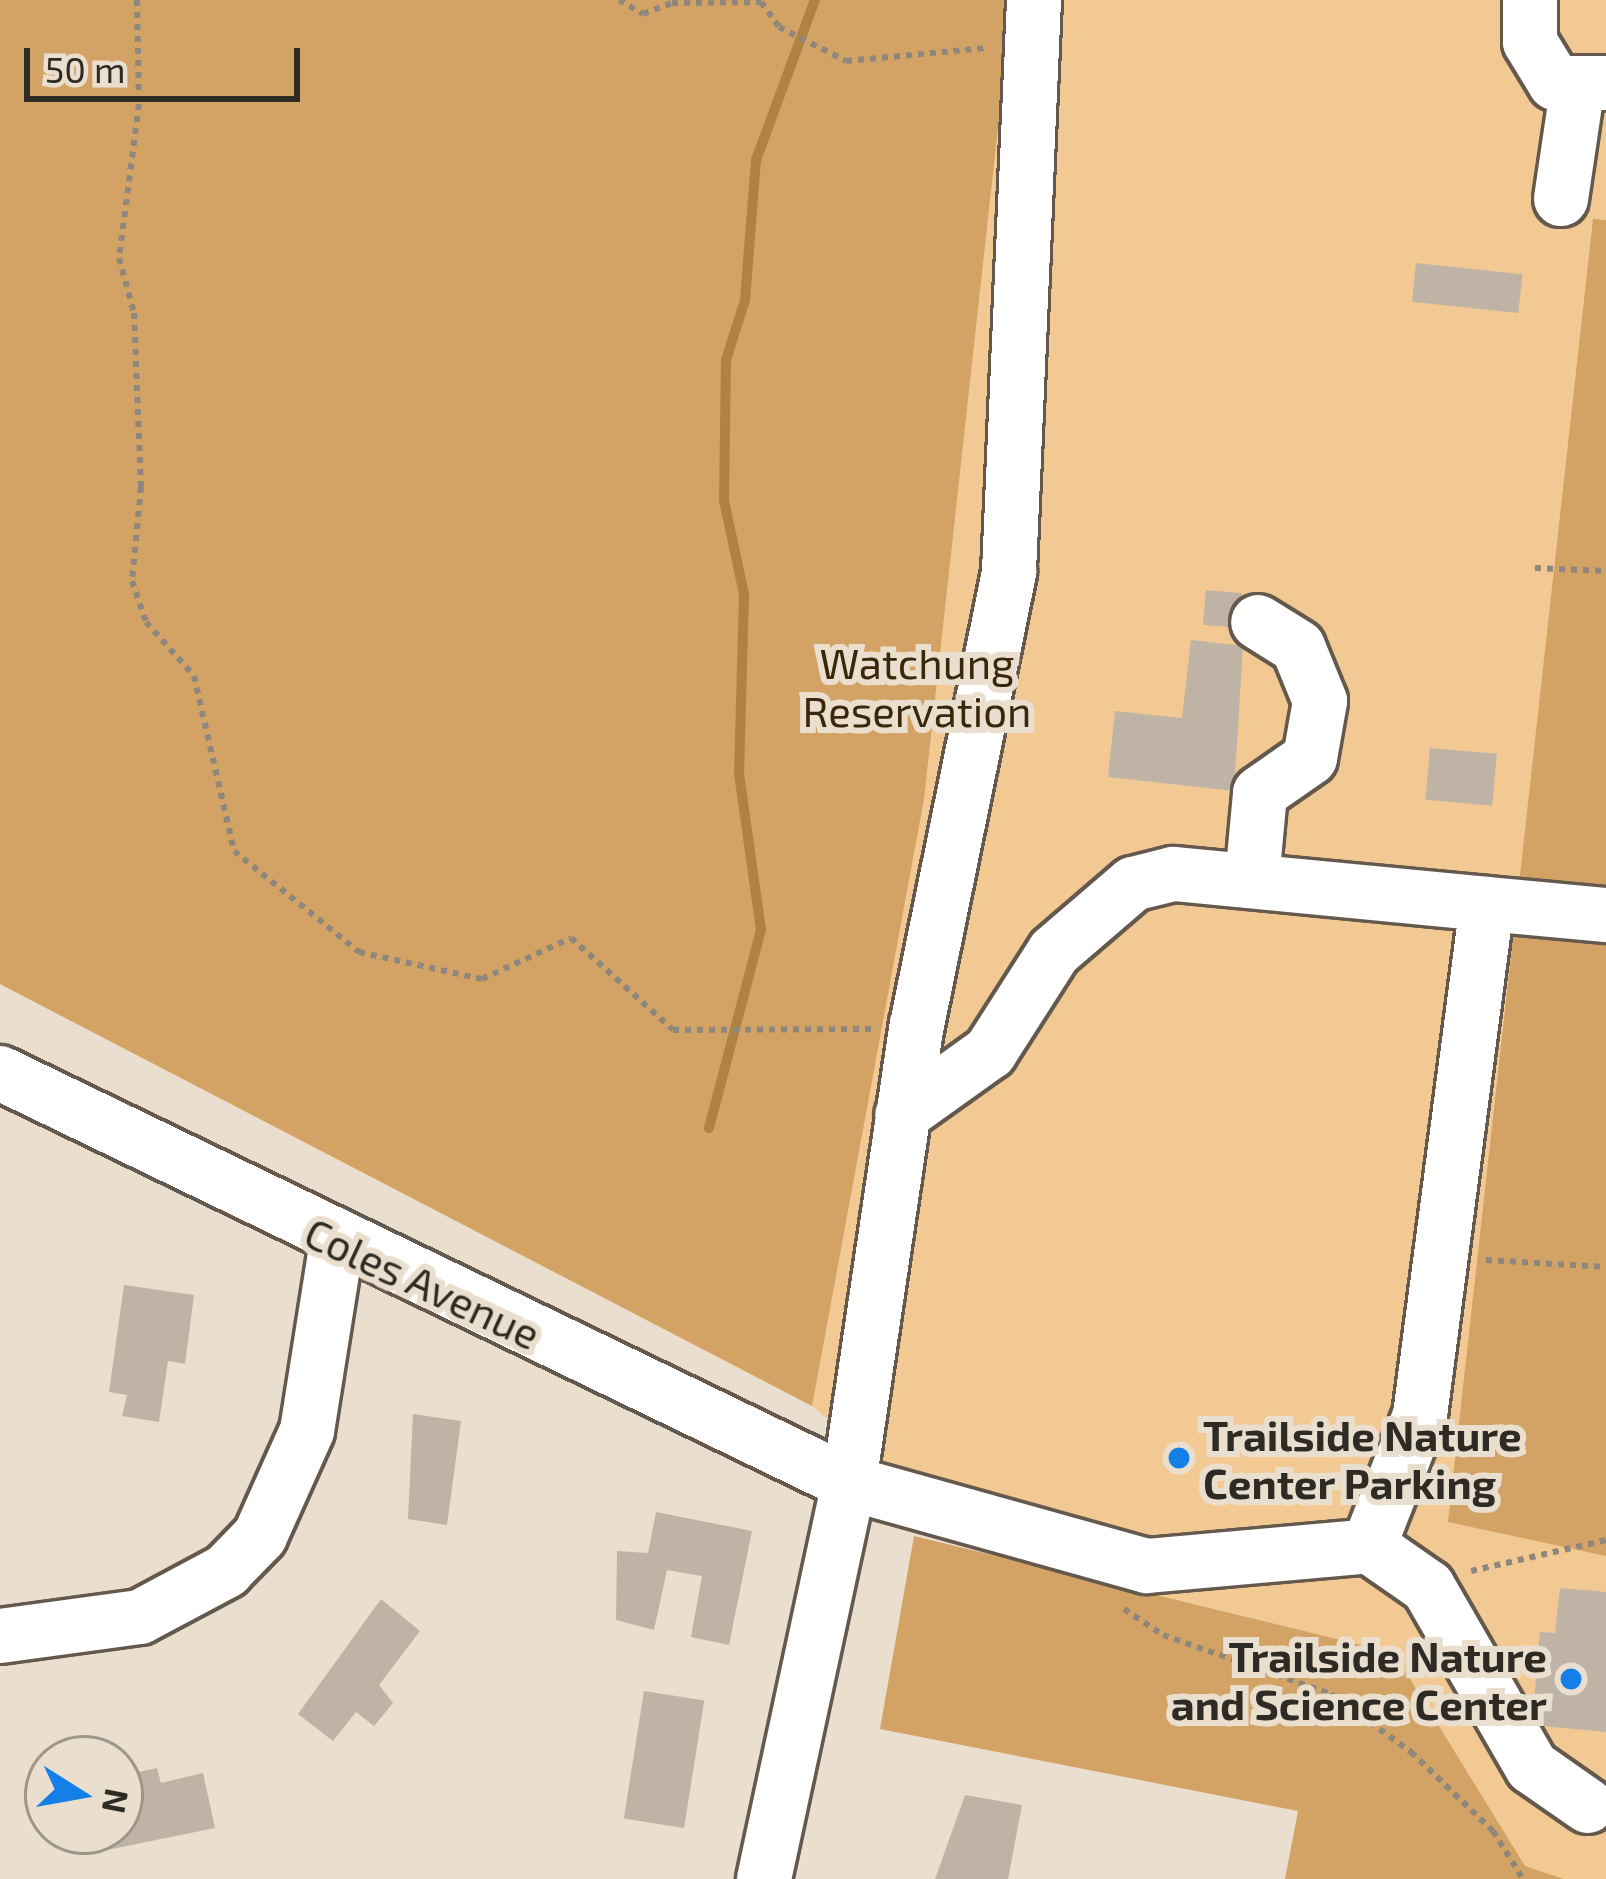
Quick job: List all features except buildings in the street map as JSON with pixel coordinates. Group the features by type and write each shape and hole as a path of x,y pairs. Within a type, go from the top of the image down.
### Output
{"street":[{"path":"1530,0 1538,63 1592,87 1561,200"},
{"path":"764,1879 849,1483 917,1024 1009,571 1030,260 1031,22"},
{"path":"1252,880 1260,793 1310,758 1320,701 1298,647 1258,622"},
{"path":"902,1115 990,1052 1054,952 1109,899 1173,874 1606,915"},
{"path":"1487,904 1446,1258 1411,1449 1369,1546 1428,1587 1532,1767 1600,1806"},
{"name":"Coles Avenue","path":"0,1073 337,1242 849,1483 1081,1549 1165,1566 1369,1546"},
{"path":"0,1636 140,1617 199,1590 260,1536 308,1431 337,1242"}],"path":[{"path":"137,0 139,104 119,258 134,313 141,487 132,581 146,622 194,676 234,851 359,952 482,979 551,940 584,940 659,1022 688,1030 761,1036 917,1024"},
{"path":"619,0 643,14 672,3 761,1 779,27 824,55 862,62 1031,22"},
{"path":"1535,568 1606,571"},
{"path":"1446,1258 1606,1267"},
{"path":"1428,1587 1606,1540"},
{"path":"1081,1549 1106,1597 1162,1635 1331,1694 1411,1751 1493,1831 1523,1879"}],"green space":[{"name":"Watchung Reservation","path":"0,0 1606,0 1606,1879 1305,1879 1299,1811 812,1406 0,984"},
{"path":"0,0 1012,0 924,799 812,1406 0,984"},
{"path":"1593,219 1606,220 1606,1556 1448,1522"},
{"path":"914,1536 1394,1653 1525,1866 1564,1879 1285,1879 1298,1811 880,1729"}],"waterway":[{"path":"709,1128 761,930 739,774 744,594 724,501 726,360 745,300 756,160 815,0"}],"place":[{"name":"Trailside Nature Center Parking","path":"1179,1458"},
{"name":"Trailside Nature and Science Center","path":"1571,1679"}]}
